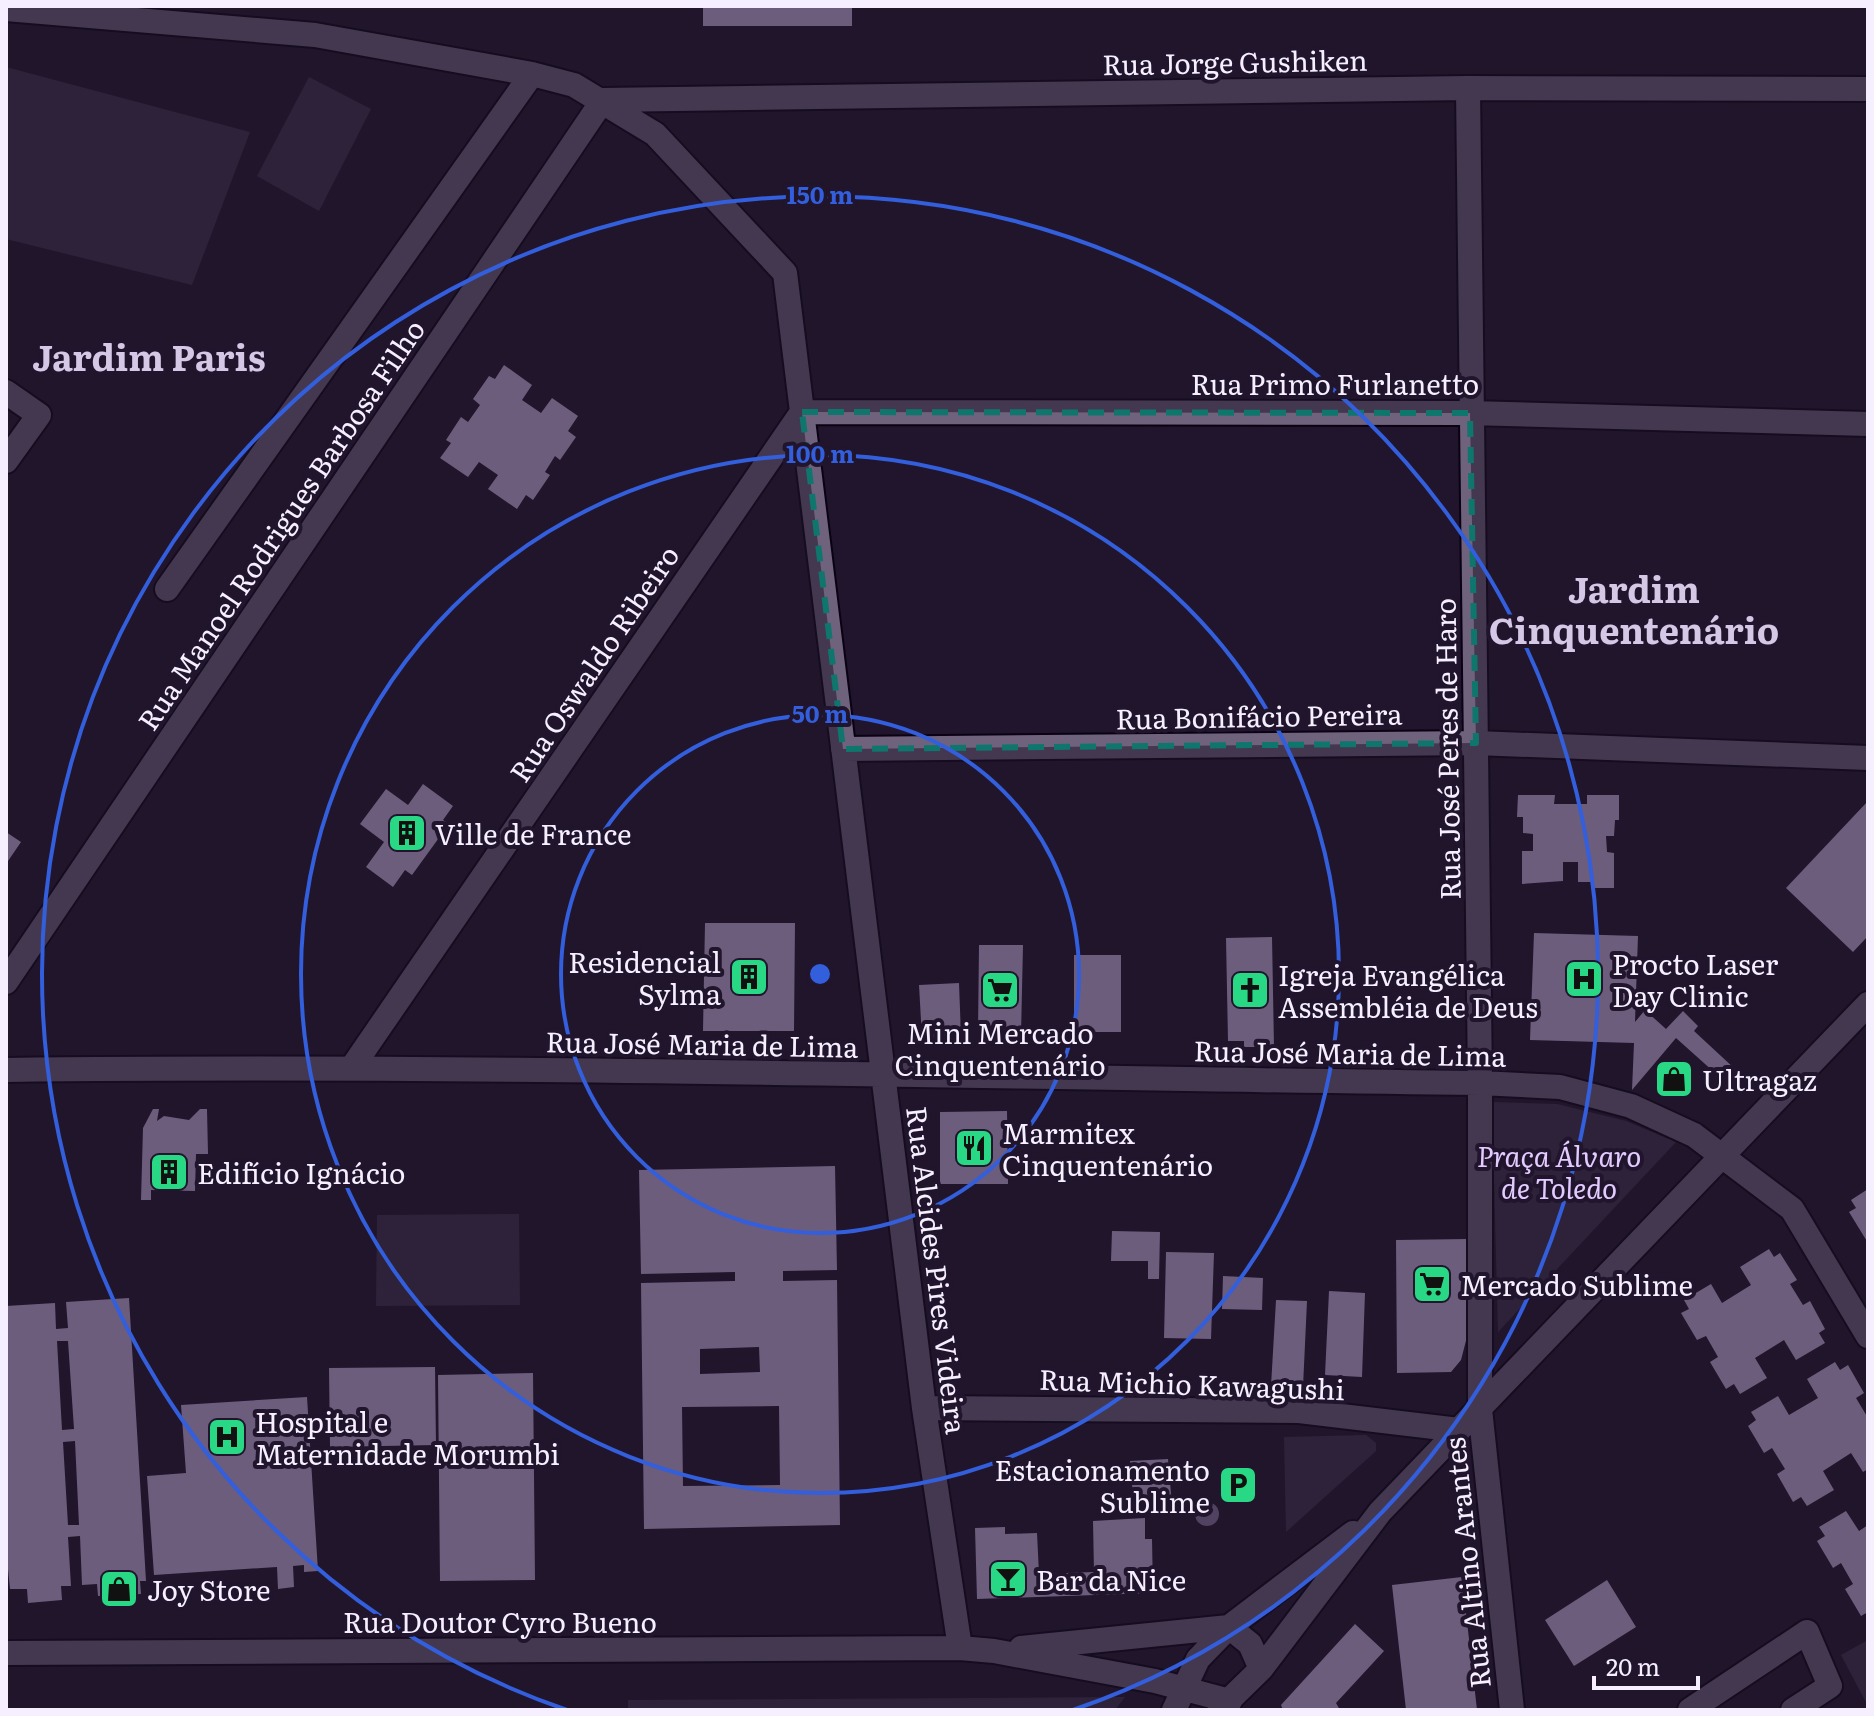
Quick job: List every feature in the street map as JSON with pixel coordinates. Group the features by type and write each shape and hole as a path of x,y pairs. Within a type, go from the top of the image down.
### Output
{"street":[{"name":"Rua Alcides Pires Videira","path":"6,9 315,35 532,74 574,85 655,134 785,273 924,1408 960,1648"},
{"path":"167,589 532,74"},
{"name":"Rua Jorge Gushiken","path":"603,100 1468,88 1868,89"},
{"name":"Rua José Peres de Haro","path":"1468,88 1480,1083 1480,1409"},
{"name":"Rua Manoel Rodrigues Barbosa Filho","path":"6,982 603,100"},
{"path":"6,392 39,415 6,461"},
{"name":"Rua Primo Furlanetto","path":"802,412 1470,413 1868,424"},
{"name":"Rua Oswaldo Ribeiro","path":"353,1066 802,412"},
{"name":"Rua Bonifácio Pereira","path":"843,749 1476,743 1868,758"},
{"path":"1224,1706 1261,1669 1380,1512 1868,1004"},
{"name":"Rua José Maria de Lima","path":"6,1070 353,1066 883,1077 1480,1083 1560,1087 1631,1106 1694,1135 1792,1209 1868,1336"},
{"name":"Rua Michio Kawagushi","path":"924,1408 1299,1411 1459,1430"},
{"name":"Rua Altino Arantes","path":"1480,1409 1512,1710"},
{"path":"1179,1699 1198,1659 1229,1627 1255,1611 1380,1512"},
{"path":"1229,1627 1250,1644 1261,1669"},
{"name":"Rua Doutor Cyro Bueno","path":"994,1651 1229,1627"},
{"path":"1690,1710 1807,1632 1830,1686 1793,1710"},
{"name":"Rua Doutor Cyro Bueno","path":"6,1653 960,1648 994,1651 1179,1699 1224,1706"}],"highlighted area":[{"path":"802,412 1470,413 1476,743 843,749"}],"green space":[{"path":"6,67 250,132 192,285 6,239"},
{"path":"309,77 371,109 319,211 257,176"},
{"name":"Praça Álvaro de Toledo","path":"1492,1102 1557,1104 1626,1121 1676,1142 1498,1332"},
{"path":"519,1214 520,1305 376,1306 377,1215"},
{"path":"1366,1435 1376,1443 1376,1451 1286,1532 1284,1437"},
{"path":"1868,1640 1868,1706 1841,1655"},
{"path":"1125,1697 1115,1710 628,1710 628,1700"}],"building":[{"path":"703,6 852,6 852,26 703,26"},
{"path":"504,365 532,385 522,400 541,413 552,398 578,416 568,431 576,437 560,460 555,456 545,472 550,475 533,500 526,495 517,509 488,489 498,475 479,462 468,477 440,458 451,443 446,440 461,417 468,422 480,405 473,399 489,376 495,379"},
{"name":"Ville de France","path":"423,784 453,806 443,820 449,824 412,875 405,870 393,887 366,867 384,842 360,824 386,789 408,805"},
{"path":"1518,795 1555,795 1554,804 1587,804 1587,795 1619,795 1619,820 1615,820 1614,836 1606,836 1607,852 1614,853 1614,888 1593,888 1593,882 1578,882 1578,862 1563,862 1563,881 1522,884 1522,851 1533,851 1533,834 1523,833 1523,817 1517,817"},
{"path":"1868,801 1868,936 1853,952 1786,888"},
{"path":"6,832 21,842 6,864"},
{"name":"Residencial Sylma","path":"705,923 795,923 794,1031 703,1031"},
{"name":"Procto Laser Day Clinic","path":"1534,933 1638,936 1635,1022 1645,1010 1666,1029 1683,1011 1698,1026 1694,1031 1735,1069 1724,1081 1676,1038 1632,1090 1634,1043 1530,1040"},
{"name":"Igreja Evangélica Assembléia de Deus","path":"1272,937 1274,1047 1244,1047 1244,1041 1228,1041 1226,938"},
{"name":"Mini Mercado Cinquentenário","path":"979,945 1023,945 1021,1035 978,1034"},
{"path":"1074,955 1121,955 1121,1032 1094,1032 1093,1042 1074,1042"},
{"path":"959,983 961,1036 922,1038 919,985"},
{"name":"Edifício Ignácio","path":"153,1109 159,1109 157,1121 164,1116 189,1120 200,1109 207,1109 208,1154 196,1154 195,1191 151,1190 151,1200 141,1200 143,1128"},
{"name":"Marmitex Cinquentenário","path":"1007,1111 1008,1184 940,1184 940,1112"},
{"path":"835,1166 837,1270 783,1271 783,1281 837,1280 840,1525 644,1529 641,1283 735,1281 735,1272 641,1274 639,1170","holes":["759,1347 760,1372 700,1374 700,1349","779,1406 780,1485 683,1486 682,1407"]},
{"path":"1868,1189 1868,1243 1849,1212 1856,1208 1851,1200"},
{"path":"1112,1231 1160,1232 1159,1279 1148,1279 1148,1261 1111,1261"},
{"name":"Mercado Sublime","path":"1468,1239 1469,1329 1461,1360 1451,1372 1397,1373 1396,1240"},
{"path":"1769,1249 1774,1257 1780,1253 1797,1280 1790,1284 1803,1305 1810,1301 1825,1329 1819,1333 1825,1343 1796,1360 1784,1340 1755,1358 1767,1378 1740,1394 1734,1384 1726,1389 1710,1362 1718,1357 1706,1336 1697,1340 1681,1313 1689,1309 1684,1300 1711,1284 1722,1303 1751,1285 1740,1267"},
{"path":"1166,1252 1214,1253 1211,1339 1164,1338"},
{"path":"1223,1276 1263,1278 1262,1310 1222,1309"},
{"path":"1329,1291 1365,1293 1362,1377 1325,1375"},
{"path":"129,1298 146,1581 140,1581 141,1594 98,1596 97,1584 82,1585 80,1536 68,1537 71,1586 61,1586 62,1600 28,1603 27,1589 10,1589 6,1549 6,1306 55,1303 56,1329 68,1328 66,1302","holes":["57,1341 68,1341 74,1429 62,1430","75,1441 79,1525 68,1525 63,1442"]},
{"path":"1276,1300 1307,1301 1303,1387 1271,1386"},
{"path":"1835,1362 1840,1370 1848,1365 1864,1393 1856,1398 1868,1418 1868,1469 1863,1472 1851,1453 1823,1471 1834,1490 1807,1506 1801,1497 1793,1502 1777,1474 1785,1469 1772,1448 1764,1453 1748,1426 1756,1420 1751,1412 1778,1396 1789,1415 1818,1398 1807,1379"},
{"path":"435,1367 436,1445 330,1447 329,1368"},
{"path":"533,1373 535,1580 440,1581 438,1375"},
{"path":"307,1397 318,1571 304,1572 304,1565 293,1566 294,1587 278,1589 277,1567 154,1575 147,1476 186,1473 181,1405"},
{"path":"1168,1459 1172,1505 1134,1507 1130,1461"},
{"path":"1846,1511 1859,1531 1868,1525 1868,1612 1861,1616 1845,1589 1853,1584 1841,1563 1833,1568 1817,1541 1825,1536 1819,1527"},
{"path":"1145,1518 1145,1539 1152,1539 1153,1593 977,1599 975,1528 1005,1527 1005,1534 1037,1533 1039,1574 1094,1572 1093,1521"},
{"path":"1462,1577 1477,1710 1406,1710 1392,1585"},
{"path":"1607,1580 1636,1627 1574,1666 1545,1620"},
{"path":"1355,1624 1384,1651 1336,1703 1340,1710 1283,1710 1281,1705"}],"place":[{"name":"Ville de France","path":"407,833"},
{"name":"Residencial Sylma","path":"749,977"},
{"name":"Procto Laser Day Clinic","path":"1584,979"},
{"name":"Mini Mercado Cinquentenário","path":"1000,990"},
{"name":"Igreja Evangélica Assembléia de Deus","path":"1250,990"},
{"name":"Ultragaz","path":"1674,1079"},
{"name":"Marmitex Cinquentenário","path":"974,1148"},
{"name":"Edifício Ignácio","path":"169,1172"},
{"name":"Mercado Sublime","path":"1432,1284"},
{"name":"Hospital e Maternidade Morumbi","path":"227,1437"},
{"name":"Estacionamento Sublime","path":"1238,1485"},
{"name":"Bar da Nice","path":"1008,1579"},
{"name":"Joy Store","path":"119,1589"}],"district":[{"name":"Jardim Paris","path":"149,355"},
{"name":"Jardim Cinquentenário","path":"1634,608"}]}
